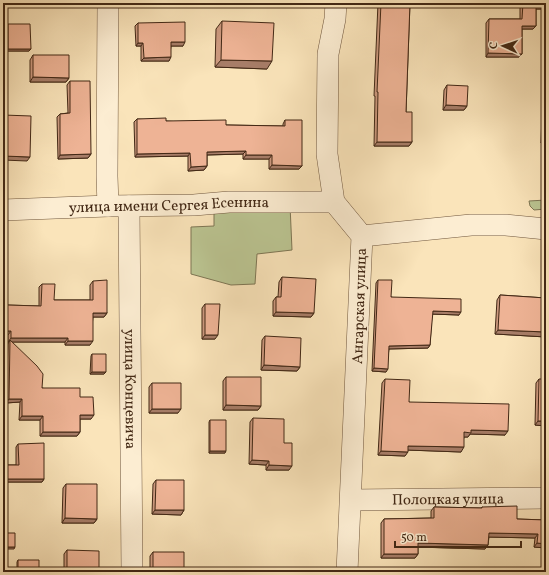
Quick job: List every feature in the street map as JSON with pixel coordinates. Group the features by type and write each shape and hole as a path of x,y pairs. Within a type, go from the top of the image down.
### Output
{"street":[{"path":"108,3 108,206"},
{"path":"334,202 327,154 328,54 335,19 336,3"},
{"name":"улица имени Сергея Есенина","path":"3,210 187,205 229,202 334,202"},
{"name":"Ангарская улица","path":"334,202 362,236 347,572"},
{"name":"улица Концевича","path":"129,206 132,572"},
{"path":"362,236 471,225 506,225 546,228"},
{"name":"Полоцкая улица","path":"351,500 546,498"}],"green space":[{"path":"546,200 546,209 534,210 530,206 529,201"},
{"path":"290,205 292,250 257,254 255,284 231,285 191,274 191,227 214,226 214,207"}],"building":[{"path":"381,3 410,3 406,112 412,112 412,142 377,142 377,92"},
{"path":"523,3 546,3 546,6 536,6 536,26 522,26 522,54 488,53 489,19 522,19"},
{"path":"222,21 274,23 272,61 221,60"},
{"path":"185,22 185,42 171,42 171,57 144,58 143,43 138,43 138,23"},
{"path":"8,24 30,24 31,49 8,49"},
{"path":"33,55 69,55 69,78 33,77"},
{"path":"70,81 90,81 91,154 60,155 60,114 70,113"},
{"path":"447,85 468,86 467,106 446,105"},
{"path":"545,109 546,138 544,138"},
{"path":"3,115 31,116 30,157 3,156"},
{"path":"166,118 166,121 226,120 226,125 285,126 285,120 302,120 302,166 272,165 272,155 246,155 246,151 207,152 207,166 191,167 190,153 137,154 137,119"},
{"path":"282,277 316,279 314,313 276,312 276,297 281,297"},
{"path":"107,280 107,313 93,313 93,341 68,341 68,338 11,338 11,331 3,331 3,302 7,302 7,305 41,306 42,284 55,284 54,300 93,300 93,281"},
{"path":"378,280 392,280 391,297 461,299 461,312 433,311 430,345 389,346 388,369 374,368"},
{"path":"500,295 546,298 546,332 498,330"},
{"path":"205,304 220,304 218,335 205,335"},
{"path":"265,336 301,338 300,367 264,365"},
{"path":"10,340 37,366 43,374 42,388 80,388 80,397 93,397 94,415 80,415 80,432 43,432 43,416 22,416 22,399 9,399"},
{"path":"92,354 106,354 106,372 92,372"},
{"path":"226,377 261,377 261,406 226,405"},
{"path":"385,379 410,380 409,402 509,404 508,431 471,430 471,433 464,432 464,447 408,446 408,452 381,451"},
{"path":"539,379 546,379 546,421 538,421"},
{"path":"152,383 181,383 181,409 152,409"},
{"path":"253,418 284,419 284,443 292,443 292,466 269,465 269,461 252,460"},
{"path":"210,420 226,420 226,451 210,451"},
{"path":"44,443 44,479 3,479 3,465 19,465 18,444"},
{"path":"156,480 184,480 184,510 155,510"},
{"path":"66,484 97,484 97,519 65,518"},
{"path":"517,506 517,519 546,520 546,544 537,543 538,534 489,533 488,545 418,543 418,554 384,554 384,519 434,518 434,507 482,508"},
{"path":"3,533 15,533 15,547 3,547"},
{"path":"67,550 99,551 99,572 67,572"},
{"path":"153,552 184,552 184,572 153,572"},
{"path":"18,560 39,560 39,572 18,572"}]}
